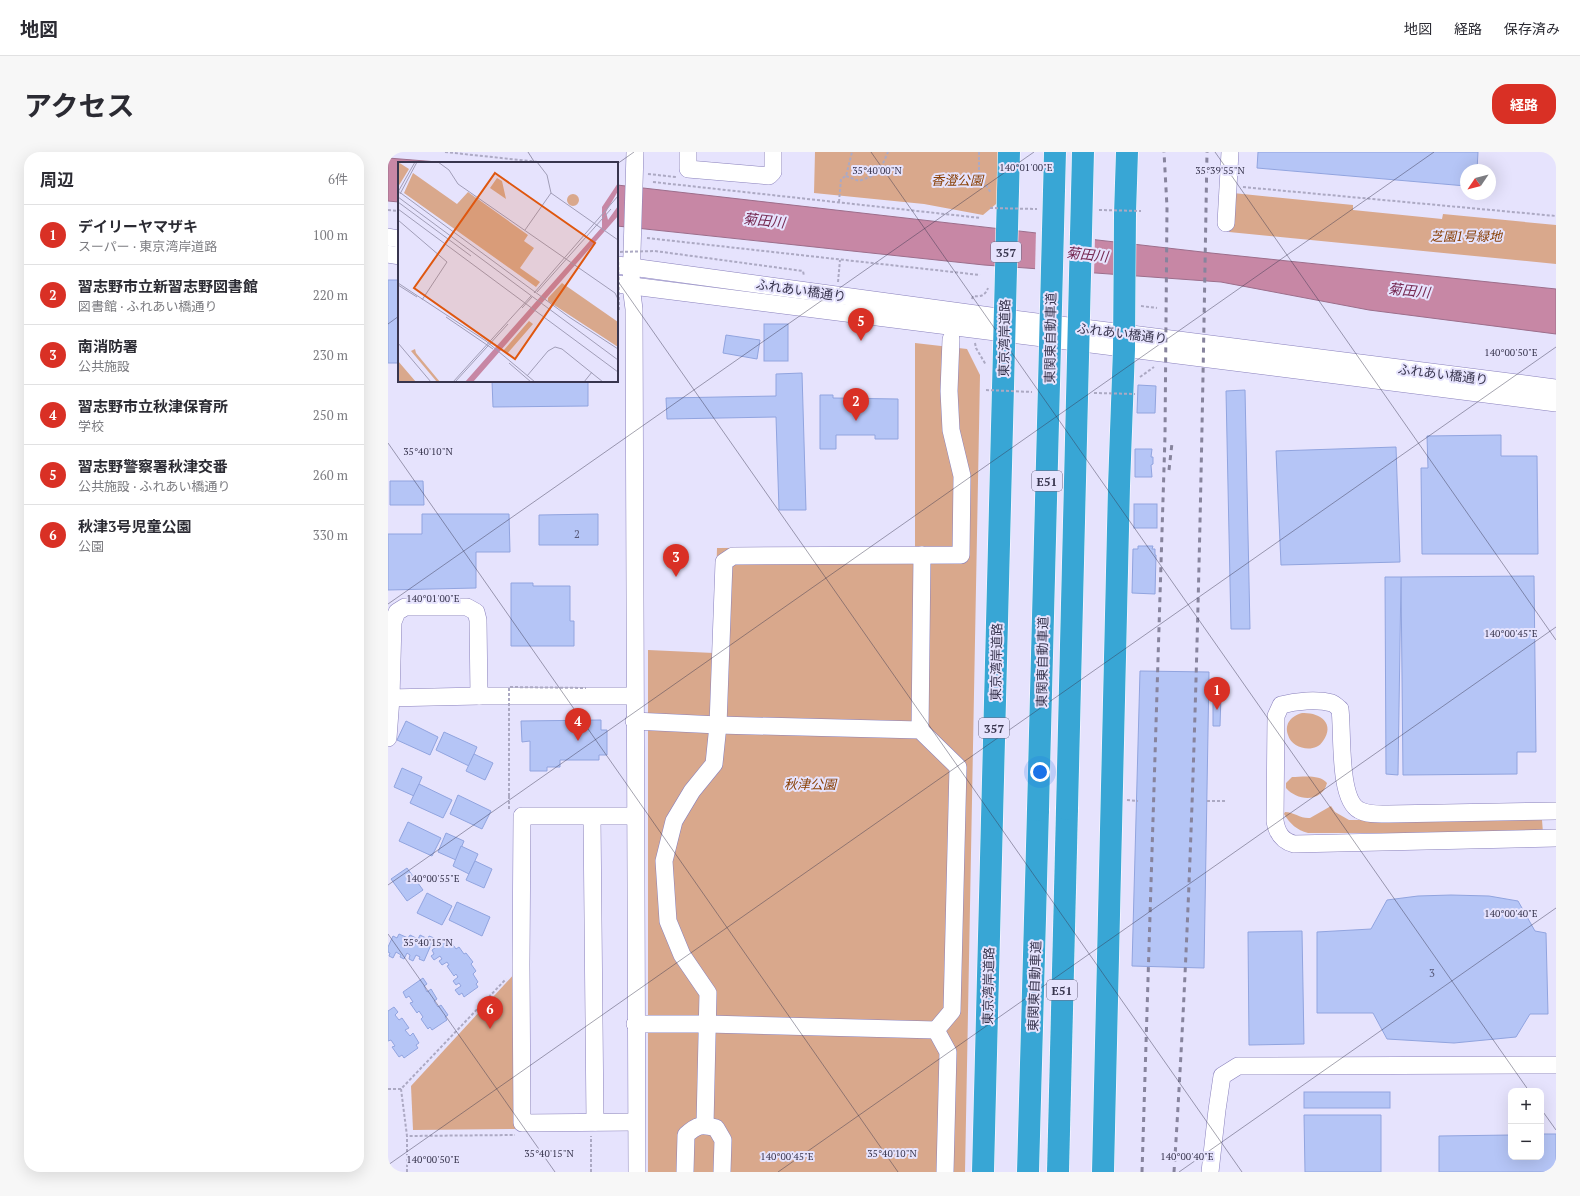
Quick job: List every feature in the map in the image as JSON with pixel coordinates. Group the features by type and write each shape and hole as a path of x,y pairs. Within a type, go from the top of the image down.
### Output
{"highway":[{"name":"東京湾岸道路","path":"983,1172 1005,326 997,284 1007,220 1009,152"},
{"name":"東関東自動車道","path":"1028,1172 1055,152"},
{"name":"E51","path":"1058,1172 1083,152"},
{"path":"1103,1172 1124,332 1127,152"}],"street":[{"path":"635,152 639,172 638,240 624,266 624,285 634,309 636,1172"},
{"path":"688,152 688,169 769,176 773,172 773,152"},
{"path":"1226,223 1230,152"},
{"path":"388,237 398,239"},
{"path":"388,254 398,256"},
{"name":"ふれあい橋通り","path":"624,266 1005,326"},
{"name":"ふれあい橋通り","path":"624,285 1005,326 1124,332 1556,388"},
{"name":"ふれあい橋通り","path":"1124,332 1203,358 1556,403"},
{"path":"705,1125 708,992 682,955 668,921 664,861 674,822 692,791 714,764 718,725 724,562 733,556 961,554 962,476 951,430 949,391 951,339"},
{"path":"920,730 922,555"},
{"path":"388,738 393,622 398,612 405,607 467,607 476,612 478,620 479,696"},
{"path":"390,698 479,696 634,696"},
{"path":"1556,811 1367,814 1357,810 1350,800 1344,780 1340,709 1334,704 1320,702 1291,702 1281,705 1276,716 1275,821 1276,830 1280,836 1289,843 1302,844 1556,838"},
{"path":"634,721 718,725 920,730 958,767 952,1011 936,1030"},
{"path":"635,816 522,816 521,964 522,1123 596,1129 636,1122"},
{"path":"592,817 596,1129"},
{"path":"635,1024 708,1024 936,1030"},
{"path":"936,1030 948,1052 945,1172"},
{"path":"1210,1172 1222,1076 1238,1066 1556,1065"},
{"path":"685,1172 686,1135 694,1127 705,1125 716,1128 723,1140 722,1172"}],"path":[{"path":"445,152 539,162"},
{"path":"846,176 852,152"},
{"path":"839,202 840,179 846,176 859,181 872,176 881,168 888,152"},
{"path":"979,152 979,174 992,195"},
{"path":"639,172 682,177"},
{"path":"653,182 980,218"},
{"path":"692,182 695,186"},
{"path":"1238,187 1556,216"},
{"path":"388,210 398,211"},
{"path":"638,240 980,275"},
{"path":"619,310 618,252 655,250 803,271 804,281"},
{"path":"838,285 840,260"},
{"path":"972,302 973,296 980,297 997,284"},
{"path":"975,341 976,348 987,367"},
{"path":"1137,379 1155,366 1153,362"},
{"path":"1135,394 1136,387"},
{"path":"509,796 509,687 586,688"},
{"path":"1207,801 1225,801"},
{"path":"388,1089 401,1089 521,964"},
{"path":"401,1089 408,1136 407,1172"},
{"path":"591,1172 591,1135 596,1129"},
{"path":"408,1136 519,1136"}],"green space":[{"name":"香澄公園","path":"815,152 1001,152 1002,199 983,215 924,204 814,193"},
{"name":"芝園1号緑地","path":"1233,193 1353,205 1353,210 1442,219 1443,214 1556,225 1556,264 1229,232"},
{"name":"秋津公園","path":"915,343 967,349 980,375 965,1172 648,1172 648,650 714,653 717,548 915,547"},
{"path":"1302,713 1314,714 1324,720 1327,724 1327,735 1315,748 1309,749 1294,744 1288,735 1288,724 1292,718"},
{"path":"1292,777 1315,777 1324,780 1327,783 1320,794 1315,797 1309,798 1296,796 1286,788 1286,783"},
{"path":"1331,806 1335,812 1349,820 1542,820 1543,833 1308,833 1294,826 1284,814 1285,812 1288,812 1310,818"},
{"path":"516,972 516,1129 413,1130 411,1086"}],"water":[{"path":"388,158 438,162 398,162 398,202 388,201"},
{"name":"菊田川","path":"618,185 1211,253 1556,289 1556,334 1369,310 1221,282 984,265 618,226"}],"pier":[{"path":"1036,230 1095,237 1094,275 1035,271"}],"building":[{"path":"1258,152 1478,152 1477,164 1460,164 1460,185 1257,168"},
{"path":"388,280 398,280 398,363 388,363"},
{"path":"764,324 788,324 788,361 764,361"},
{"path":"726,335 760,340 757,359 723,353"},
{"path":"802,373 806,510 779,510 776,417 667,419 666,398 776,396 776,374"},
{"path":"492,382 588,382 588,406 493,407"},
{"path":"1138,385 1156,386 1155,413 1137,413"},
{"path":"1245,390 1250,629 1231,629 1226,391"},
{"path":"820,395 833,395 833,398 898,399 898,439 875,439 875,435 836,435 836,449 820,449"},
{"path":"1501,435 1501,456 1537,456 1538,554 1422,554 1421,468 1428,468 1427,436"},
{"path":"1396,447 1400,562 1281,565 1276,451"},
{"path":"1135,449 1152,449 1152,477 1135,477"},
{"path":"390,481 423,481 424,505 390,505"},
{"path":"1134,504 1157,504 1157,528 1134,528"},
{"path":"422,514 509,514 510,552 476,552 476,588 388,590 388,534 422,534"},
{"path":"598,514 598,545 539,545 539,515"},
{"path":"1138,546 1153,546 1152,549 1155,549 1155,594 1132,593 1133,549 1138,549"},
{"path":"1534,576 1536,752 1517,752 1517,774 1403,775 1401,577"},
{"path":"1385,577 1401,577 1398,775 1386,774"},
{"path":"511,583 533,583 533,586 570,586 570,621 574,621 574,646 511,646"},
{"path":"1140,671 1209,672 1204,968 1132,966"},
{"path":"1213,695 1221,695 1220,726 1213,726"},
{"path":"601,720 601,730 607,730 607,755 599,755 599,760 560,760 560,767 547,767 547,771 530,771 530,741 522,742 521,721"},
{"path":"406,721 438,737 430,755 397,740"},
{"path":"444,732 477,747 469,766 436,750"},
{"path":"474,754 493,763 485,780 466,771"},
{"path":"402,768 422,777 414,796 394,787"},
{"path":"419,784 452,800 443,818 410,803"},
{"path":"458,795 491,811 482,829 450,814"},
{"path":"408,822 441,838 432,856 399,841"},
{"path":"446,833 464,841 456,860 438,852"},
{"path":"461,846 478,854 469,874 453,866"},
{"path":"475,861 492,869 484,888 466,880"},
{"path":"407,868 423,890 407,901 391,879"},
{"path":"427,893 452,906 442,925 417,913"},
{"path":"1418,896 1489,896 1518,901 1535,931 1546,933 1548,1014 1530,1014 1516,1037 1454,1043 1387,1039 1373,1013 1317,1013 1317,932 1371,929 1387,900"},
{"path":"457,902 490,917 482,936 449,920"},
{"path":"1302,931 1304,1044 1249,1045 1248,932"},
{"path":"399,934 408,938 410,935 418,939 420,935 428,939 429,936 434,938 424,961 419,959 420,957 416,955 413,961 409,959 410,955 407,953 404,959 396,952 393,958 389,956 390,953 388,952 388,947 393,936 397,938"},
{"path":"445,941 448,944 451,942 456,949 459,947 473,962 471,964 476,971 473,974 478,982 476,984 478,987 464,997 462,993 459,995 455,990 461,986 459,983 456,985 453,981 458,977 456,974 454,976 447,966 449,965 447,962 442,965 439,961 442,959 440,956 434,960 431,956 434,954 432,950"},
{"path":"423,978 427,984 424,986 427,992 431,989 437,999 434,1001 438,1007 441,1005 448,1015 445,1017 447,1020 432,1030 430,1027 428,1029 421,1019 423,1017 419,1011 417,1013 410,1003 413,1002 409,996 406,998 403,992"},
{"path":"394,1007 398,1012 395,1015 399,1020 402,1018 409,1028 405,1030 410,1036 413,1033 419,1043 416,1045 418,1048 404,1058 402,1055 399,1057 392,1047 395,1046 391,1040 388,1041 388,1011"},
{"path":"1304,1092 1390,1092 1390,1108 1304,1108"},
{"path":"1304,1115 1381,1115 1381,1172 1305,1172"},
{"path":"1544,1134 1556,1134 1556,1172 1439,1172 1439,1136 1508,1135 1508,1160 1544,1160"}],"railway":[{"path":"1142,1172 1165,436 1167,207 1164,152"},
{"path":"1174,1172 1188,917 1193,790 1200,534 1207,152"},
{"path":"1169,470 1172,443"}],"place":[{"name":"習志野警察署秋津交番","path":"861,341"},
{"name":"習志野市立新習志野図書館","path":"856,421"},
{"name":"南消防署","path":"676,577"},
{"name":"デイリーヤマザキ","path":"1217,710"},
{"name":"習志野市立秋津保育所","path":"578,741"},
{"name":"秋津3号児童公園","path":"490,1029"}]}
